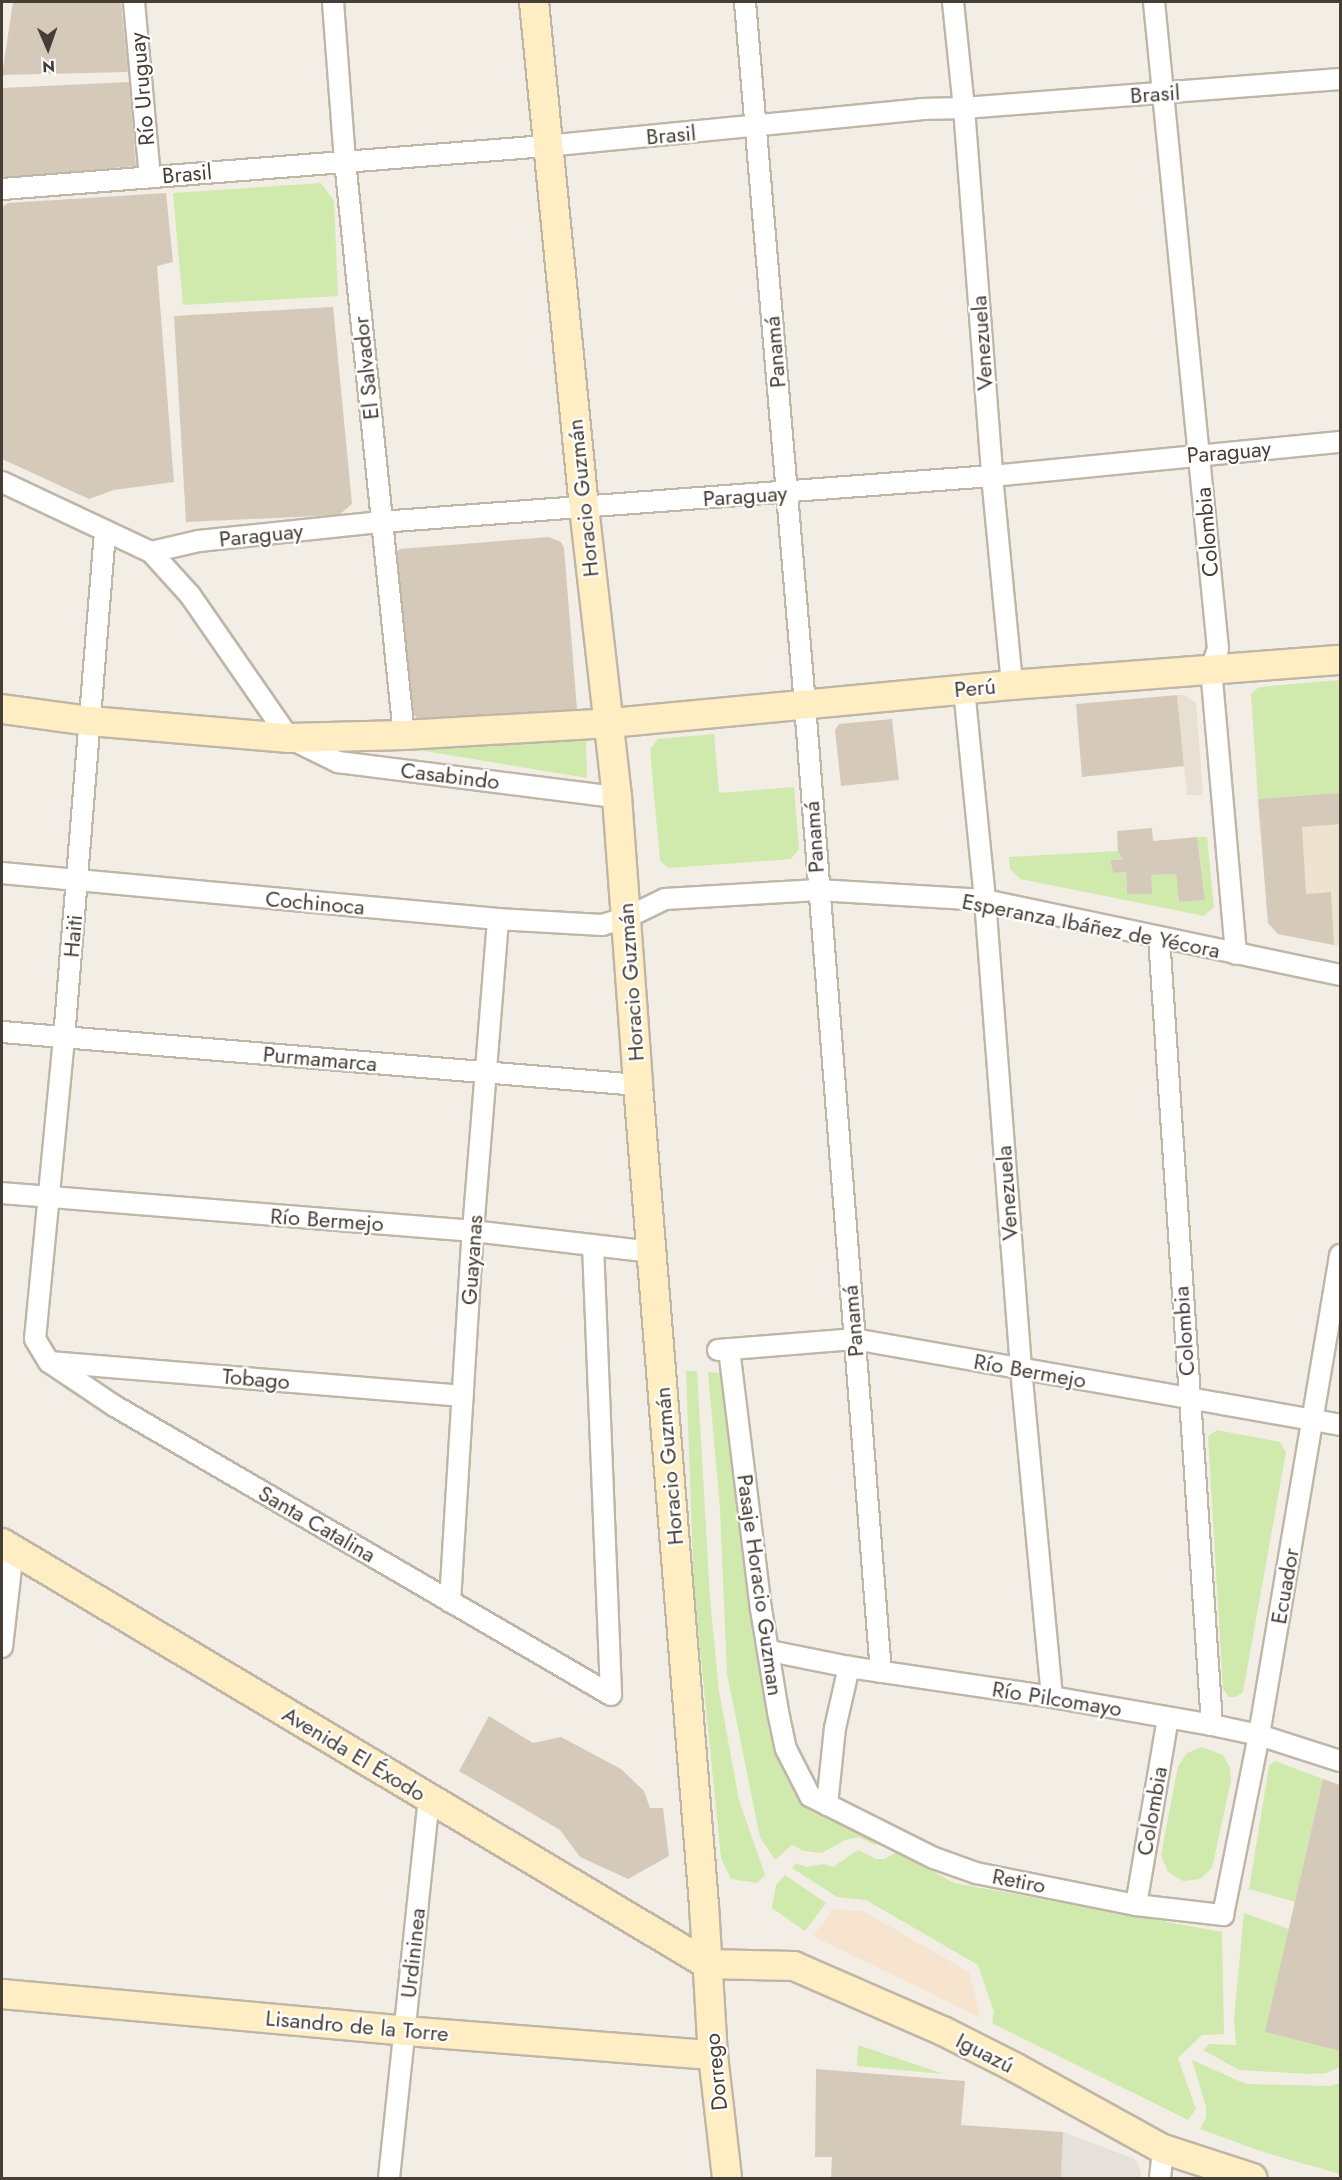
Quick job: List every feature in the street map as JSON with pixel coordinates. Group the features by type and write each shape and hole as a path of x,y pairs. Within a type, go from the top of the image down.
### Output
{"main road":[{"name":"Horacio Guzmán","path":"534,2 546,146 584,507 610,723 628,917 638,1085 707,1964"},
{"name":"Perú","path":"610,723 964,689 1211,668 1341,660"},
{"name":"Casabindo","path":"2,709 90,721 289,738 404,735 610,723"},
{"name":"Avenida El Éxodo","path":"7,1547 707,1964"},
{"path":"635,1920 668,1926 686,1924 696,1919 704,1905"},
{"name":"Dorrego","path":"707,1964 713,2055 727,2178"},
{"name":"Iguazú","path":"707,1964 794,1966 964,2042 1163,2149 1252,2178"},
{"name":"Lisandro de la Torre","path":"2,1994 405,2031 713,2055"}],"street":[{"name":"Río Uruguay","path":"134,2 150,177"},
{"name":"El Salvador","path":"333,2 345,161 404,735"},
{"name":"Panamá","path":"745,2 805,705 881,1672"},
{"name":"Venezuela","path":"953,2 964,108 992,476 1012,685"},
{"name":"Colombia","path":"1154,2 1218,649 1211,668 1236,954"},
{"name":"Brasil","path":"2,189 546,146 921,109 1162,94 1341,79"},
{"name":"Paraguay","path":"151,552 199,541 381,522 992,476 1341,442"},
{"path":"2,482 151,552 190,595 289,738"},
{"name":"Haiti","path":"34,1339 46,1199 64,1038 105,532"},
{"name":"Venezuela","path":"964,689 985,900 1021,1369 1052,1697"},
{"name":"Casabindo","path":"289,738 338,762 617,797"},
{"name":"Cochinoca","path":"2,873 77,882 498,919 602,925 628,917"},
{"name":"Esperanza Ibáñez de Yécora","path":"628,917 665,899 818,890 985,900 1341,975"},
{"name":"Guayanas","path":"450,1602 473,1231 488,1073 498,919"},
{"name":"Colombia","path":"1159,937 1212,1725"},
{"name":"Purmamarca","path":"2,1032 638,1085"},
{"name":"Río Bermejo","path":"2,1193 46,1199 473,1231 651,1252"},
{"name":"Santa Catalina","path":"34,1339 49,1362 113,1405 611,1695 593,1245"},
{"name":"Ecuador","path":"1223,1915 1259,1735 1341,1255"},
{"name":"Río Bermejo","path":"724,1350 854,1339 1189,1400 1341,1425"},
{"name":"Pasaje Horacio Guzman","path":"724,1350 761,1609 786,1749 810,1796 827,1805"},
{"name":"Tobago","path":"49,1362 463,1396"},
{"path":"2,1647 7,1547"},
{"name":"Río Pilcomayo","path":"770,1651 849,1667 1052,1697 1212,1725 1259,1735 1341,1761"},
{"path":"827,1805 835,1728 849,1667"},
{"name":"Colombia","path":"1136,1905 1168,1718"},
{"name":"Urdininea","path":"389,2178 429,1798"},
{"name":"Retiro","path":"827,1805 934,1858 975,1873 1136,1905 1223,1915"},
{"path":"1160,2178 1163,2149"}],"shaded area":[{"path":"1177,695 1185,695 1196,703 1203,795 1187,795"},
{"path":"1340,793 1340,946 1278,934 1268,923 1258,799"},
{"path":"833,1909 863,1911 969,1972 981,2018 813,1936"},
{"path":"1063,2132 1135,2159 1141,2171 1141,2178 1061,2178"}],"green space":[{"path":"321,183 334,201 338,296 183,305 173,193"},
{"path":"1340,680 1340,793 1258,799 1251,694 1259,687"},
{"path":"714,734 719,793 794,787 799,849 791,859 669,868 660,861 650,749 658,739"},
{"path":"586,740 587,778 418,750"},
{"path":"1197,837 1207,837 1214,907 1204,916 1020,879 1010,869 1009,857 1118,851 1123,860 1110,861 1113,873 1126,872 1127,894 1151,875 1176,874 1179,902 1205,900"},
{"path":"686,1371 697,1371 710,1598 719,1691 739,1800 765,1875 757,1883 731,1879 721,1858 694,1590"},
{"path":"708,1372 721,1373 776,1745 799,1799 877,1842 875,1845 859,1837 845,1840 822,1853 804,1851 792,1845 775,1860 760,1837 727,1674 720,1509"},
{"path":"1217,1430 1280,1442 1286,1452 1243,1692 1236,1697 1229,1697 1223,1689 1208,1436"},
{"path":"1202,1747 1223,1755 1230,1768 1231,1781 1212,1868 1200,1879 1183,1881 1168,1872 1161,1855 1178,1766 1187,1753"},
{"path":"1275,1761 1323,1779 1295,1902 1249,1889 1269,1766"},
{"path":"858,1850 876,1859 884,1859 897,1852 954,1883 1222,1932 1224,2034 1202,2035 1178,2058 1196,2109 1188,2120 992,2023 994,2012 978,1965 866,1900 837,1897 792,1868 796,1863 806,1867 824,1864 833,1867"},
{"path":"785,1875 826,1903 805,1931 772,1908 776,1885"},
{"path":"1244,1913 1289,1929 1266,2032 1340,2051 1340,2067 1326,2073 1309,2074 1239,2070 1203,2050 1209,2044 1236,2045 1234,2018"},
{"path":"858,2045 944,2074 857,2066"},
{"path":"1192,2060 1246,2084 1331,2086 1340,2083 1340,2174 1260,2151 1200,2129 1206,2117 1206,2107"}],"building":[{"path":"13,2 121,2 128,72 2,75"},
{"path":"129,82 136,166 2,178 2,88"},
{"path":"166,193 173,262 157,266 174,482 114,490 89,499 2,459 2,207 8,203"},
{"path":"333,307 352,504 339,515 186,522 174,316"},
{"path":"549,537 561,542 564,548 577,709 574,714 422,725 409,708 395,552 400,549"},
{"path":"1177,695 1184,766 1082,777 1076,704"},
{"path":"892,719 899,780 841,786 835,730 839,724"},
{"path":"1340,793 1340,824 1302,827 1306,894 1331,892 1334,945 1278,934 1268,923 1258,799"},
{"path":"1152,828 1153,841 1197,837 1205,900 1179,902 1176,874 1151,875 1152,894 1127,894 1126,872 1113,873 1110,860 1123,860 1118,851 1117,831"},
{"path":"489,1716 533,1743 561,1737 621,1769 644,1791 650,1808 663,1808 669,1856 628,1879 580,1857 560,1830 459,1771"},
{"path":"1323,1779 1340,1785 1340,2051 1265,2032"},
{"path":"816,2069 965,2081 961,2125 1063,2132 1061,2178 831,2178 832,2157 815,2157"}]}
